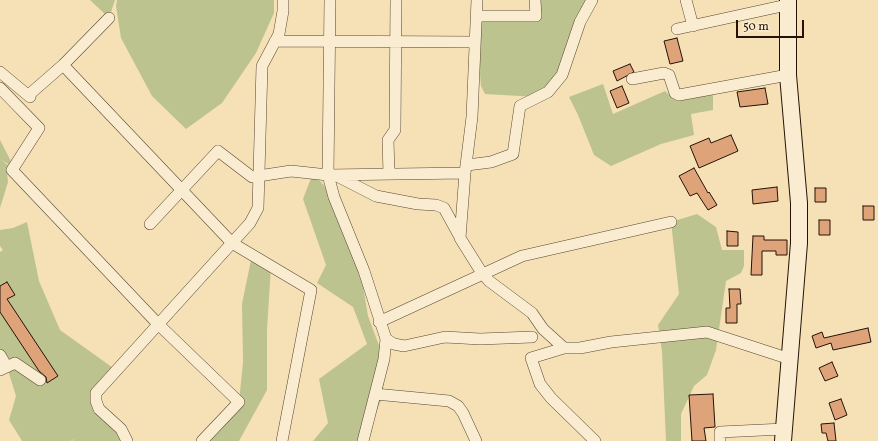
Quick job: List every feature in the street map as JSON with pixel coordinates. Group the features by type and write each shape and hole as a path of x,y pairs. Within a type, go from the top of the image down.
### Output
{"street":[{"path":"127,441 121,429 99,409 96,401 96,393 250,223 258,208 262,66 279,34 283,0"},
{"path":"330,0 329,42 331,175 334,197 364,271 379,322 386,340 384,359 363,441"},
{"path":"389,174 388,140 395,130 396,0"},
{"path":"460,238 472,117 477,0"},
{"path":"476,16 536,16 535,0"},
{"path":"150,224 218,151 252,177 291,171 331,175 389,174 466,169 513,154 520,106 548,92 562,75 580,22 592,0"},
{"path":"686,0 693,26"},
{"path":"677,29 787,3 788,75 799,203 799,235 783,435 720,432 720,441"},
{"path":"0,72 30,97 31,93 64,65 109,18"},
{"path":"276,41 475,42"},
{"path":"64,65 232,243 311,290 282,441"},
{"path":"632,79 664,73 670,75 675,93 679,95 788,75"},
{"path":"0,88 39,128 12,170 158,324 239,402 202,441"},
{"path":"331,175 376,196 418,204 436,205 444,208 460,238 489,281 532,313 543,329 564,348"},
{"path":"379,322 522,256 672,222"},
{"path":"595,441 551,398 540,384 531,358 564,348 580,348 611,342 707,332 790,359"},
{"path":"386,340 394,344 404,346 445,337 480,339 532,337"},
{"path":"0,355 3,368 15,363 40,380"},
{"path":"375,394 449,401 458,406 463,413 476,441"}],"green space":[{"path":"90,0 115,0 109,18"},
{"path":"117,0 274,0 274,13 256,53 222,103 186,129 152,96 121,38 116,6"},
{"path":"531,0 592,0 562,75 537,97 485,94 481,86 476,23 529,16"},
{"path":"603,84 613,114 665,91 674,99 713,95 713,110 691,114 694,135 661,144 611,166 594,155 569,97"},
{"path":"0,140 14,167 1,160 12,168 7,172 8,182 0,208"},
{"path":"313,173 334,197 358,256 368,316 384,359 383,395 365,441 313,441 328,423 319,379 367,344 353,307 317,283 326,265 303,199"},
{"path":"697,214 716,227 722,250 744,250 744,266 741,273 726,281 716,350 707,375 694,386 681,414 681,441 666,441 662,351 658,325 679,294 671,222"},
{"path":"27,222 39,281 60,330 116,370 96,393 102,412 97,417 101,415 125,441 72,441 76,437 71,441 22,441 9,420 16,396 7,367 0,355 0,252 3,250 0,246 0,230 13,228"},
{"path":"252,255 271,266 267,330 267,390 239,441 202,441 239,402 243,362 242,304"}],"building":[{"path":"677,38 683,61 670,64 664,41"},
{"path":"630,64 634,72 617,81 613,71"},
{"path":"622,86 629,103 617,108 610,91"},
{"path":"765,88 768,104 740,107 737,92"},
{"path":"731,135 738,151 699,168 690,146 709,138 711,143"},
{"path":"694,168 708,193 709,192 717,205 708,210 697,193 690,196 679,176"},
{"path":"777,187 778,201 753,204 752,190"},
{"path":"815,188 826,188 826,202 815,202"},
{"path":"863,206 874,206 874,220 863,220"},
{"path":"819,220 830,220 830,235 819,235"},
{"path":"727,231 738,232 738,246 727,246"},
{"path":"753,236 764,236 764,240 787,240 787,255 776,255 776,251 762,251 762,275 751,275"},
{"path":"7,282 15,295 7,299 58,376 47,383 46,377 39,371 0,312 0,286"},
{"path":"729,289 740,289 741,304 737,304 737,323 726,323 726,308 730,308"},
{"path":"868,328 871,342 833,350 831,343 816,348 812,336 822,332 824,338"},
{"path":"832,362 838,376 825,381 819,368"},
{"path":"713,394 715,427 704,428 706,441 692,441 689,395"},
{"path":"841,399 847,415 835,420 829,403"},
{"path":"834,423 836,441 828,441 826,433 822,433 821,424"}]}
